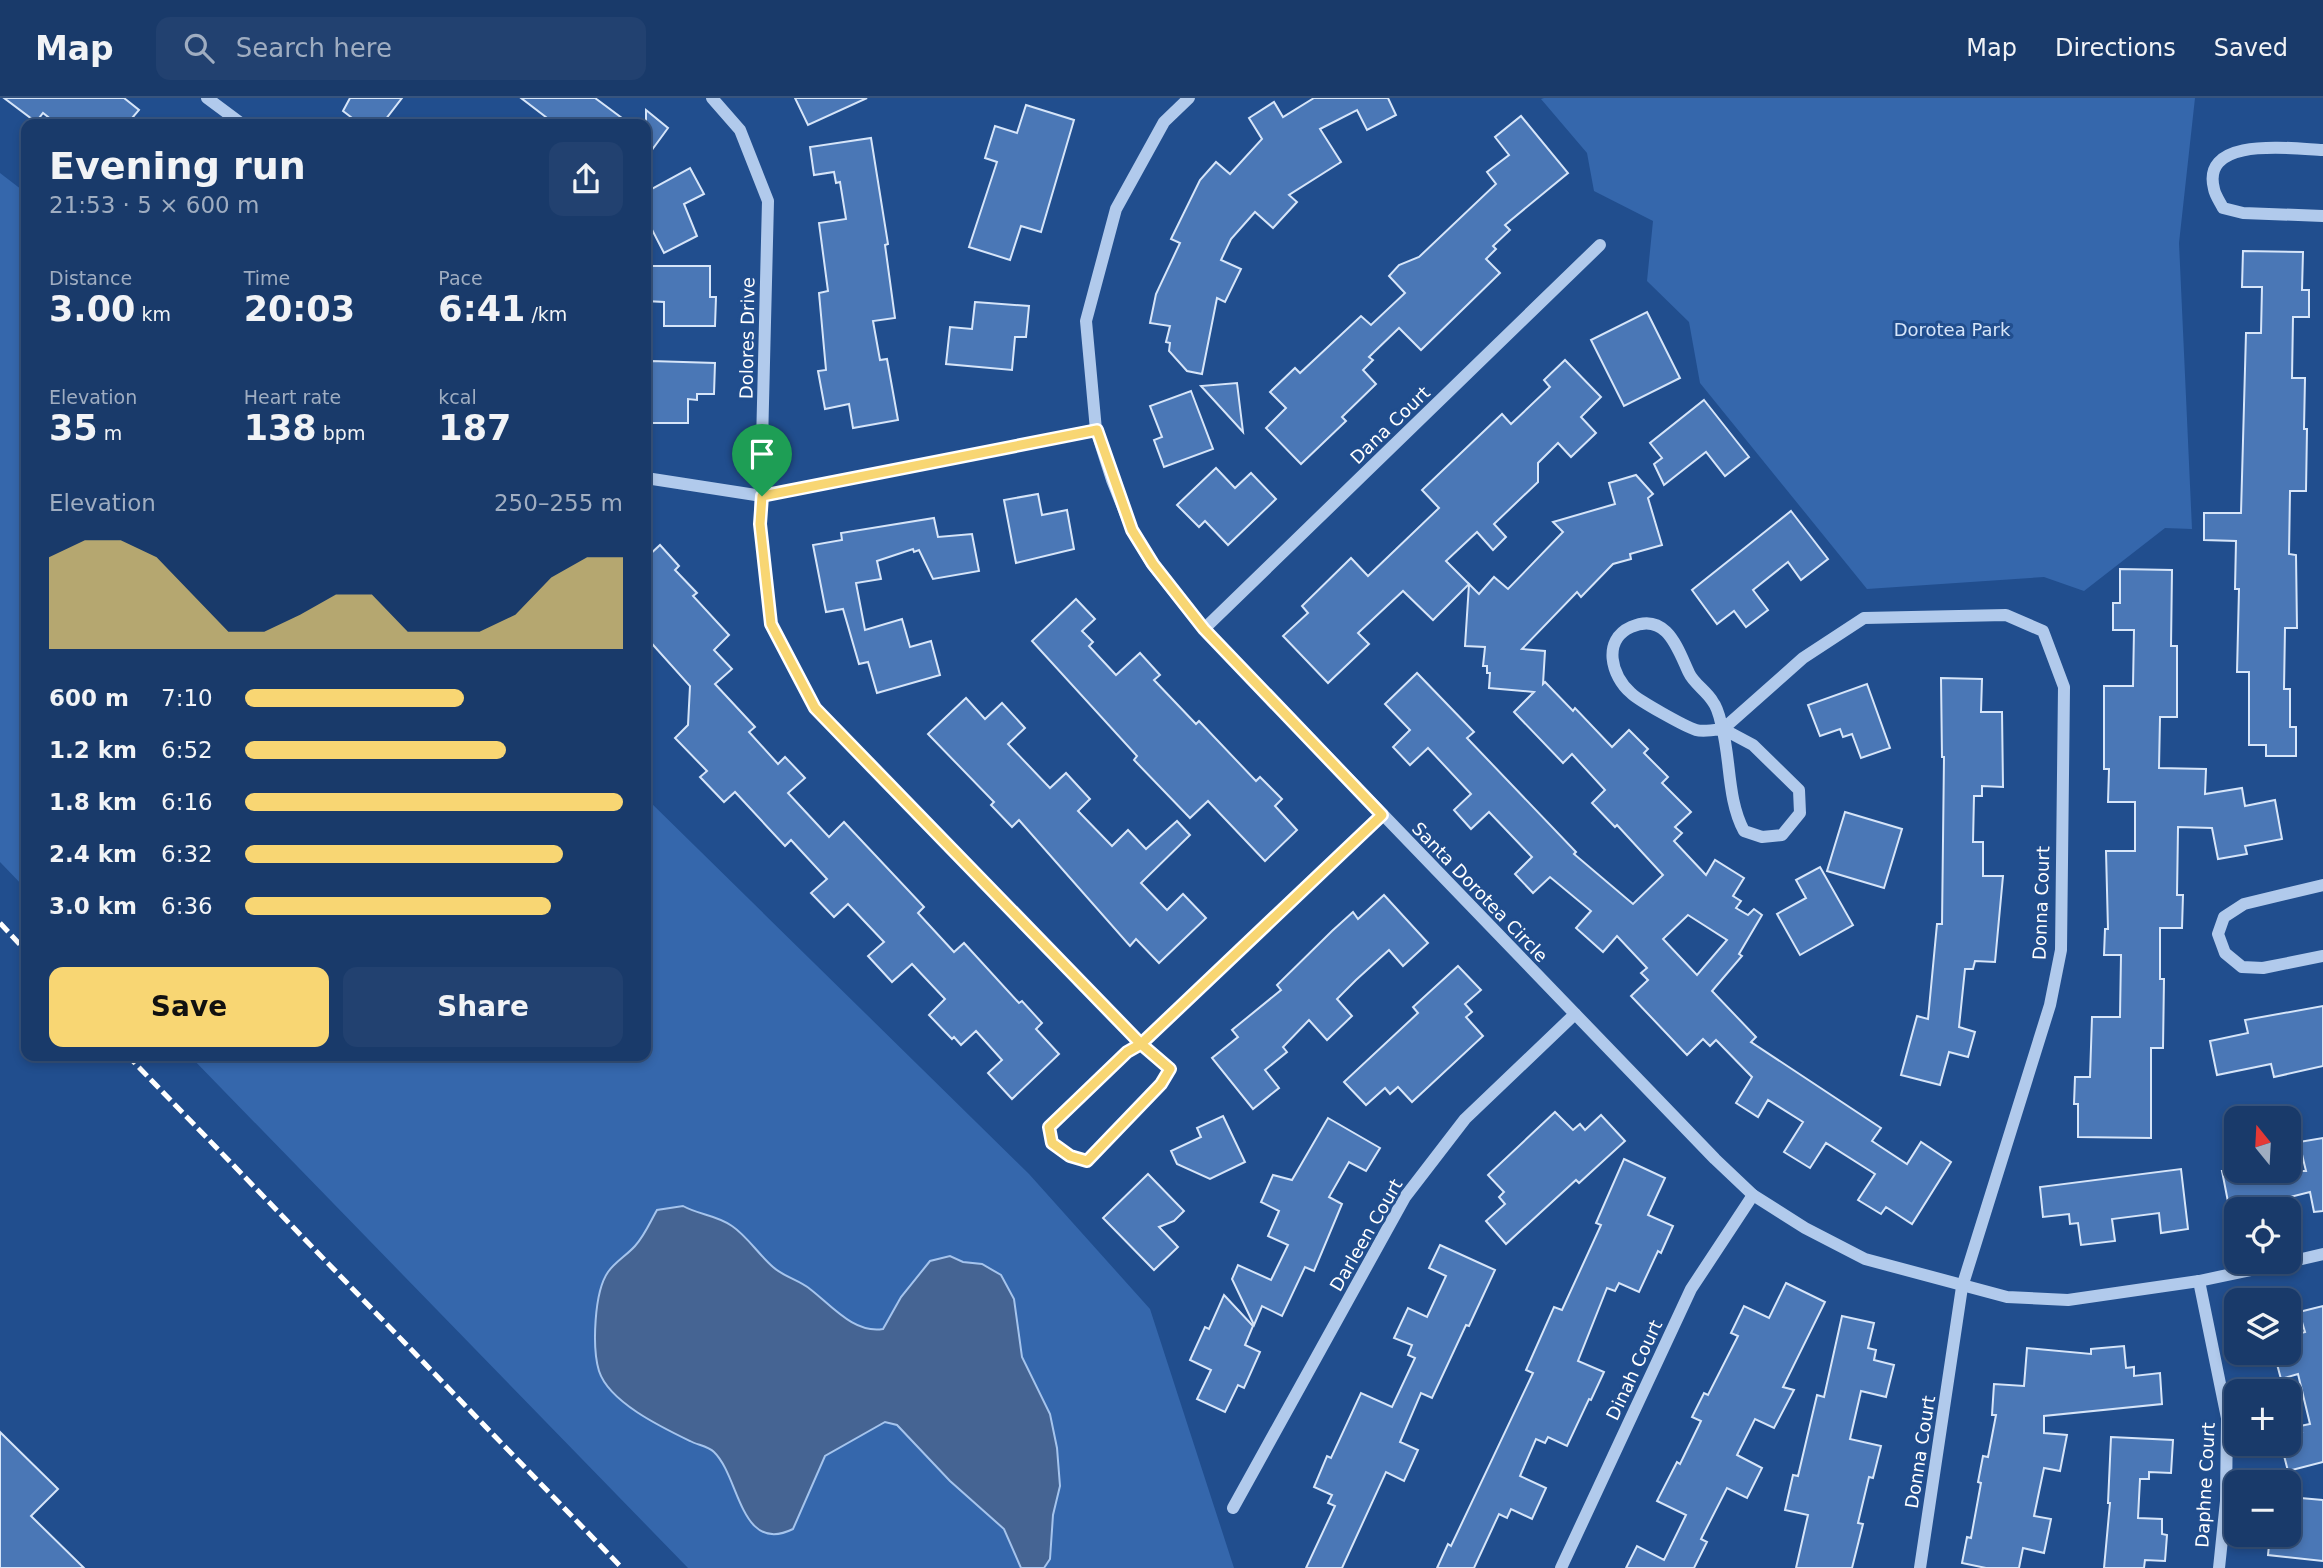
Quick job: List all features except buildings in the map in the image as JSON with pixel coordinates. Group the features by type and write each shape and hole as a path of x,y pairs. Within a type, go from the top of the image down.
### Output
{"street":[{"path":"207,98 235,119"},
{"name":"Dolores Drive","path":"712,98 740,130 768,201 760,524 771,624 815,708 1141,1044 1170,1069 1161,1084 1087,1161 1070,1156 1052,1143 1049,1127 1127,1052 1141,1044"},
{"name":"Santa Dorotea Circle","path":"1189,98 1164,122 1116,209 1086,321 1097,430 1132,530 1153,564 1204,629 1753,1195 1805,1228 1865,1259 2007,1297 2068,1300 2232,1274"},
{"path":"2323,150 2242,149 2226,155 2215,167 2213,188 2223,208 2243,213 2323,216"},
{"name":"Dana Court","path":"1204,629 1600,245"},
{"path":"651,479 762,496 1097,430"},
{"name":"Donna Court","path":"1723,729 1803,658 1864,618 2006,615 2043,631 2064,687 2061,950 2050,1005 1962,1287 1920,1568"},
{"path":"1723,729 1697,731 1630,693 1612,667 1611,648 1619,634 1633,626 1650,625 1669,633 1679,647 1690,676 1714,702 1723,729 1736,817 1744,831 1762,837 1783,835 1800,813 1799,790 1753,745 1723,729"},
{"path":"1141,1044 1382,815"},
{"path":"2323,885 2244,904 2224,917 2218,934 2225,953 2242,967 2263,968 2323,956"},
{"name":"Darleen Court","path":"1233,1508 1405,1197 1465,1119 1575,1014"},
{"name":"Dinah Court","path":"1561,1568 1691,1289 1753,1195"},
{"name":"Santa Dorotea Circle","path":"2301,1259 2323,1254"},
{"name":"Daphne Court","path":"2199,1281 2227,1418 2226,1501 2218,1568"}],"green space":[{"name":"Dorotea Park","path":"2195,98 2179,243 2192,529 2165,528 2084,591 2044,577 1867,589 1700,383 1689,322 1647,281 1653,221 1594,191 1587,153 1541,99"},
{"path":"0,173 21,189 21,884 0,862"},
{"path":"651,803 1029,1174 1150,1309 1234,1568 688,1568 195,1061 651,1061"}],"shaded area":[{"path":"683,1206 732,1226 777,1270 806,1286 835,1310 862,1327 883,1329 901,1297 930,1261 950,1256 963,1262 982,1264 1001,1275 1014,1299 1022,1357 1050,1414 1057,1448 1060,1486 1053,1515 1050,1559 1044,1568 1021,1568 1004,1529 950,1481 897,1425 885,1422 825,1456 793,1529 775,1534 762,1531 752,1523 743,1510 723,1464 714,1452 651,1421 613,1393 599,1371 595,1349 597,1306 603,1281 611,1268 639,1242 657,1210"}],"railway":[{"path":"0,923 21,946"},
{"path":"133,1061 622,1568"}],"route":[{"path":"762,496 760,524 771,624 815,708 1141,1044 1170,1069 1161,1084 1087,1161 1070,1156 1052,1143 1049,1127 1127,1052 1141,1044 1382,815 1204,629 1153,564 1132,530 1112,480 1097,430 762,496"}]}
